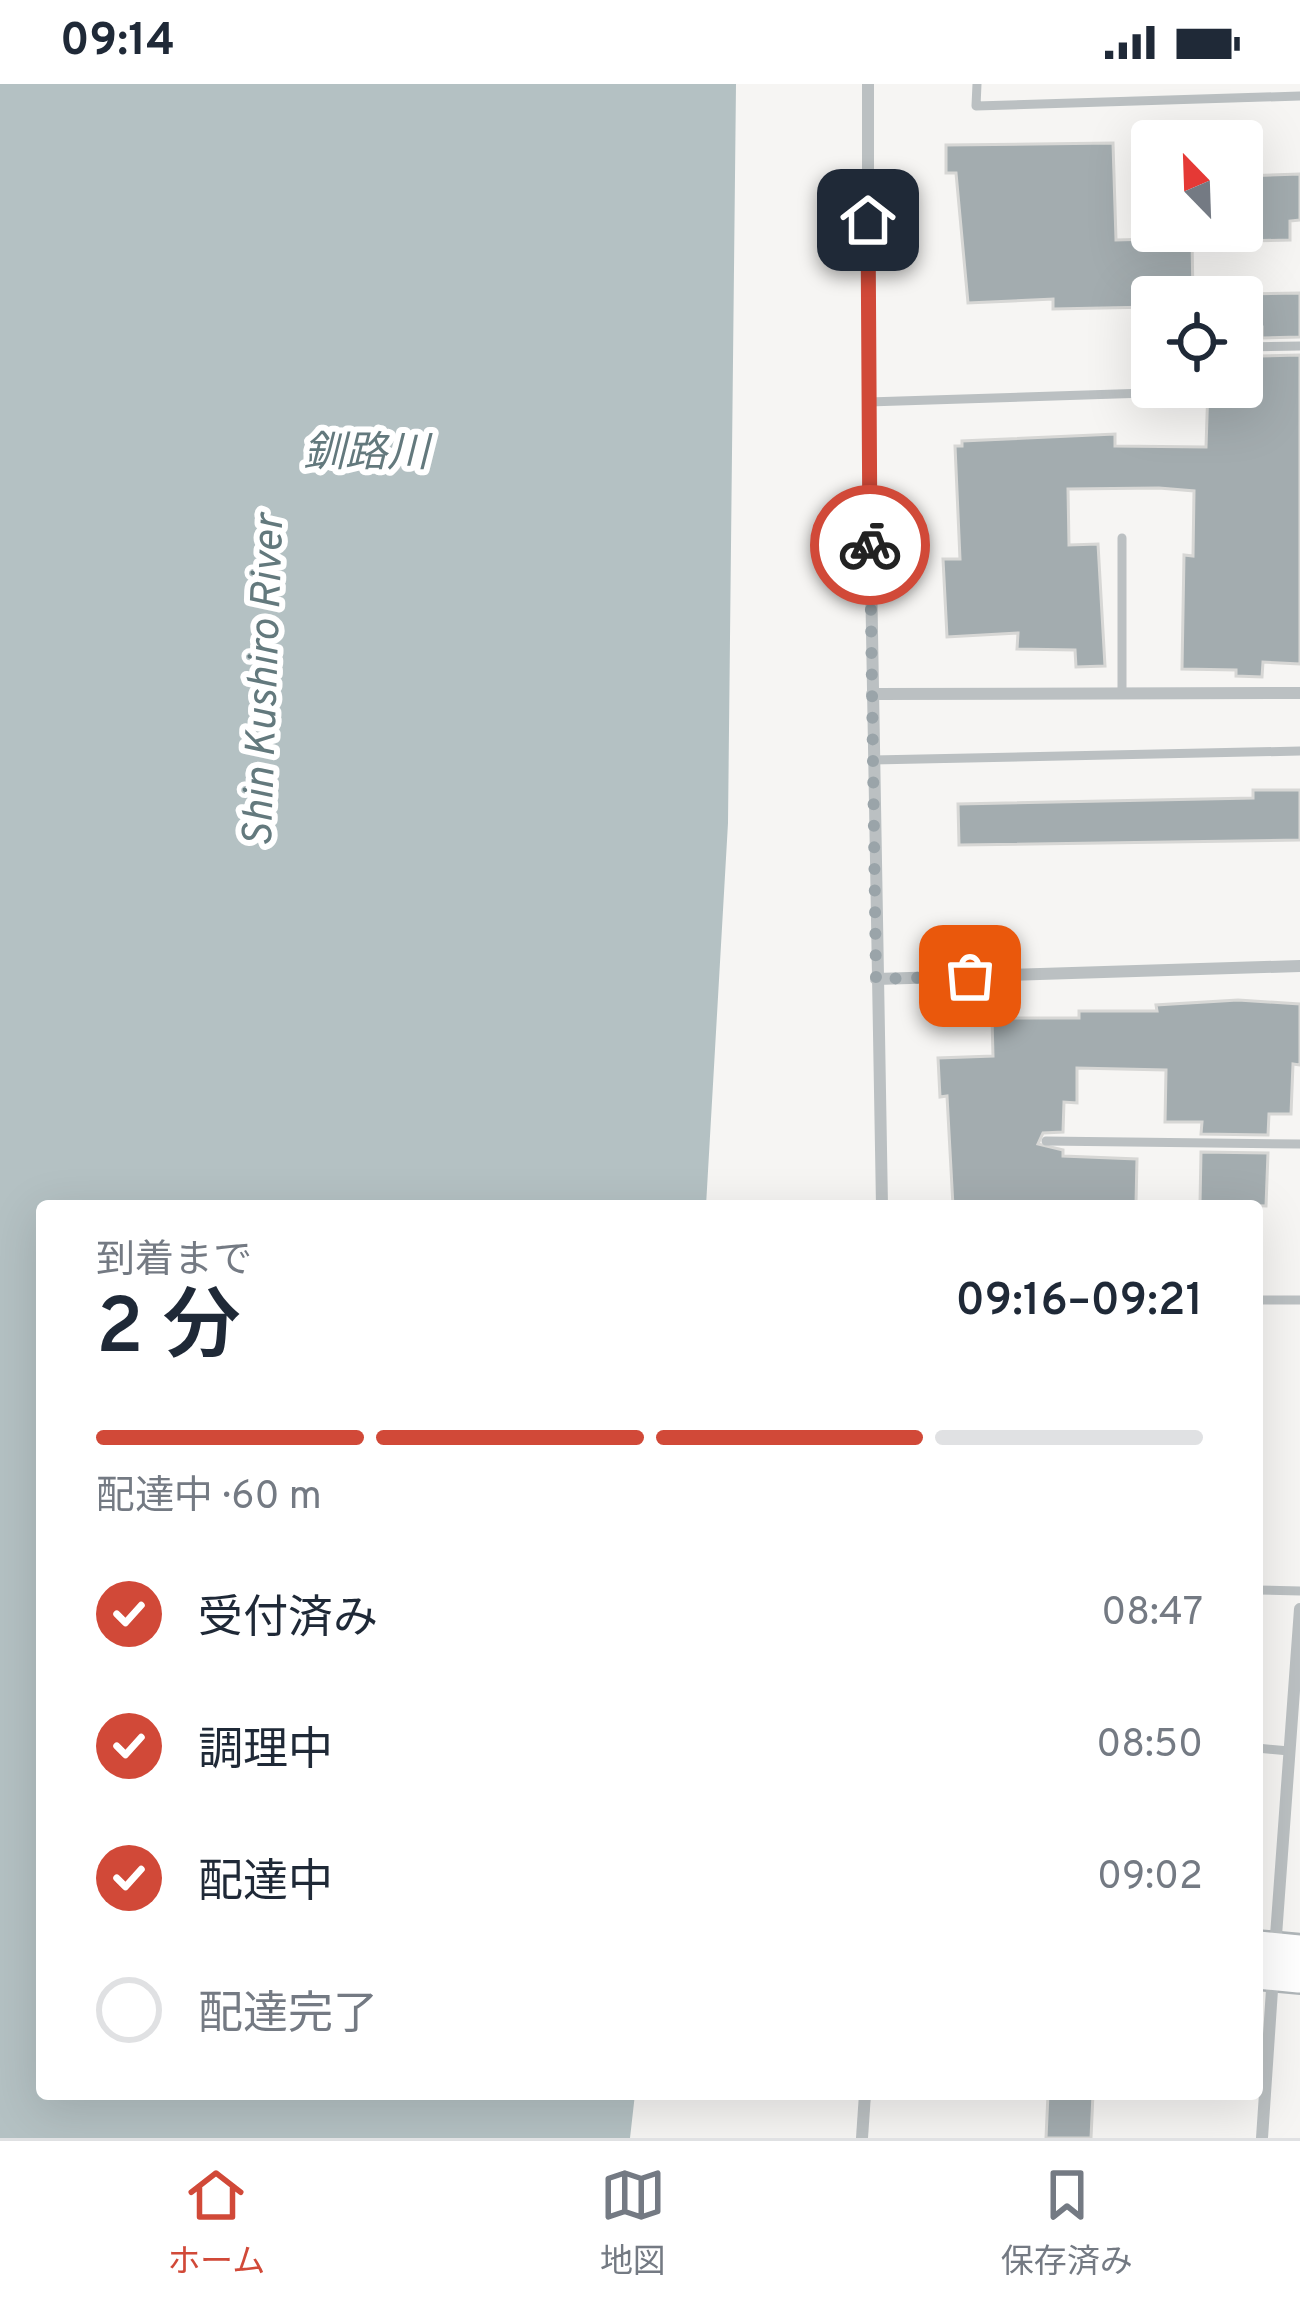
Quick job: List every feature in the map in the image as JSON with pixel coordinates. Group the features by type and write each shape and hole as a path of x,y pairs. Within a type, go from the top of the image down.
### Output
{"street":[{"path":"868,84 868,402 882,1200"},
{"path":"872,694 1122,689 1300,693"},
{"path":"876,979 1300,966"},
{"path":"1262,2138 1300,1609"},
{"path":"862,2138 865,2100"}],"lane":[{"path":"977,84 976,106 1300,96"},
{"path":"1104,84 1104,101"},
{"path":"1263,347 1300,346"},
{"path":"868,402 1131,394"},
{"path":"1122,538 1122,689"},
{"path":"873,760 1300,751"},
{"path":"1046,1142 1300,1144"},
{"path":"1263,1300 1300,1300"},
{"path":"1263,1590 1300,1592"},
{"path":"1263,1749 1289,1751"}],"water":[{"name":"釧路川","path":"0,84 736,84 728,823 706,1200 36,1200 36,2100 634,2100 630,2138 0,2138"}],"building":[{"path":"1113,143 1116,240 1131,240 1131,252 1192,252 1193,276 1131,276 1131,307 1053,309 1053,299 968,303 956,173 946,173 946,145"},
{"path":"1300,174 1300,220 1290,221 1290,240 1263,241 1263,175"},
{"path":"1300,293 1300,337 1263,338 1263,294"},
{"path":"1300,355 1300,664 1263,662 1262,677 1236,676 1236,670 1182,669 1184,555 1193,556 1194,491 1159,488 1068,489 1069,545 1098,544 1105,666 1076,667 1075,650 1017,649 1018,633 947,637 943,559 960,559 955,446 962,446 962,441 1115,434 1115,446 1206,447 1207,408 1263,408 1263,356"},
{"path":"1253,790 1300,790 1300,840 959,845 958,804 1253,798"},
{"path":"1238,1000 1300,1004 1300,1065 1293,1064 1291,1114 1269,1114 1268,1135 1201,1134 1202,1122 1165,1122 1166,1070 1077,1068 1077,1103 1064,1102 1063,1132 1043,1133 1038,1144 1063,1150 1063,1156 1137,1159 1136,1200 953,1200 947,1096 940,1097 938,1058 993,1056 992,1018 1079,1018 1079,1011 1157,1011 1156,1005"},
{"path":"1201,1152 1268,1153 1266,1206 1263,1200 1200,1200"},
{"path":"1048,2100 1093,2100 1091,2138 1046,2138"}],"way so far":[{"path":"870,545 876,979 970,976"}],"route":[{"path":"868,220 870,545"}],"water label":[{"name":"Shin Kushiro River","path":"266,681"}]}
